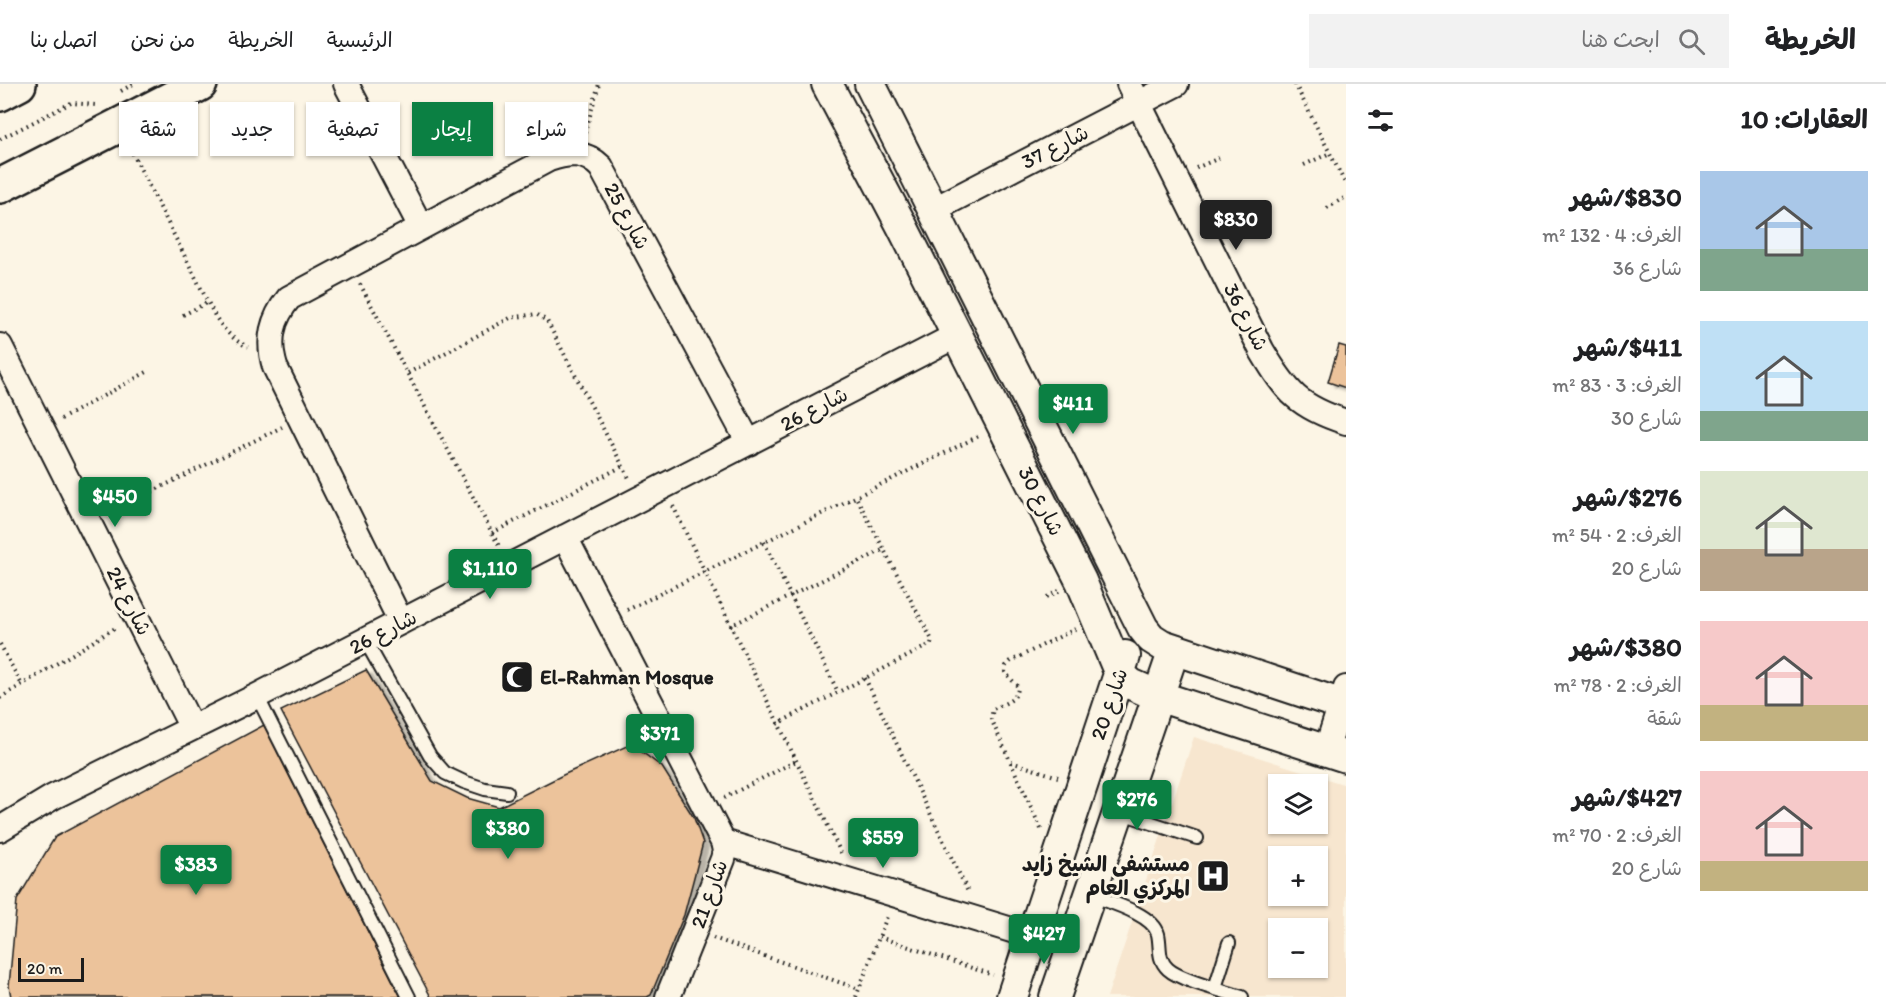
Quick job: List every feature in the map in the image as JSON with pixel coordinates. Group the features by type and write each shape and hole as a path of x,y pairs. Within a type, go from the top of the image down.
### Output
{"main road":[{"path":"0,94 19,84"},
{"path":"0,186 110,114 191,86"}],"street":[{"path":"346,84 421,227"},
{"name":"شارع 30","path":"827,84 902,226 1081,581 1120,674"},
{"name":"شارع 30","path":"870,84 1143,628 1151,638 1174,650 1344,700"},
{"name":"شارع 37","path":"933,210 1134,94 1176,84"},
{"name":"شارع 36","path":"1134,94 1262,351 1281,383 1308,408 1346,422"},
{"path":"401,622 275,367 270,338 273,323 289,298 557,156"},
{"name":"شارع 25","path":"587,156 601,167 749,442"},
{"name":"شارع 26","path":"0,829 53,797 257,696 957,335"},
{"name":"شارع 24","path":"0,346 192,728"},
{"name":"شارع 21","path":"565,537 723,842 725,851 723,859 668,997"},
{"name":"شارع 20","path":"1014,990 1081,784 1120,674 1137,616"},
{"name":"شارع 20","path":"1055,997 1174,650"},
{"path":"1120,674 1131,684 1158,696 1336,754 1344,700"},
{"path":"723,842 1071,948"}],"lane":[{"path":"365,640 430,756 445,772 464,782 485,789 507,792"},
{"path":"257,696 409,997"},
{"path":"1118,812 1197,838"},
{"path":"1090,894 1141,915 1152,924 1158,932 1161,960 1177,976 1242,997"},
{"path":"1215,988 1229,943"}],"path":[{"path":"117,93 133,84"},
{"path":"588,122 600,84"},
{"path":"1295,84 1346,185"},
{"path":"0,139 71,103 95,105 110,114 225,331 238,342 254,350 271,353"},
{"path":"1304,165 1330,153"},
{"path":"1327,208 1346,197"},
{"path":"350,265 509,566"},
{"path":"183,315 208,302"},
{"path":"408,373 510,318 536,314 547,321 639,498"},
{"path":"42,429 147,372"},
{"path":"89,523 299,419"},
{"path":"608,620 1003,424"},
{"path":"492,533 623,466"},
{"path":"663,487 855,882"},
{"path":"777,724 931,644 932,640 856,497"},
{"path":"764,542 838,692"},
{"path":"730,626 883,550"},
{"path":"0,698 136,616"},
{"path":"1056,861 991,719 993,709 1018,693 1018,687 1005,672 1006,666 1011,661 1097,618"},
{"path":"0,644 22,685"},
{"path":"865,678 982,921"},
{"path":"706,808 796,762"},
{"path":"1011,762 1081,784"},
{"path":"856,997 896,895"},
{"path":"695,932 859,989"},
{"path":"879,937 1014,990"}],"shaded area":[{"name":"مستشفى الشيخ زايد المركزي العام","path":"1194,737 1311,774 1268,774 1268,834 1328,834 1328,779 1346,785 1346,997 1107,997"}],"building":[{"path":"1339,345 1346,347 1346,388 1328,382"},
{"path":"366,670 432,781 467,798 499,807 631,744 662,767 694,818 703,843 684,915 651,995 647,997 431,997 281,711"},
{"path":"264,725 401,997 11,997 9,986 17,900 55,837"}],"place":[{"name":"El-Rahman Mosque","path":"517,677"},
{"name":"مستشفى الشيخ زايد المركزي العام","path":"1213,876"}]}
